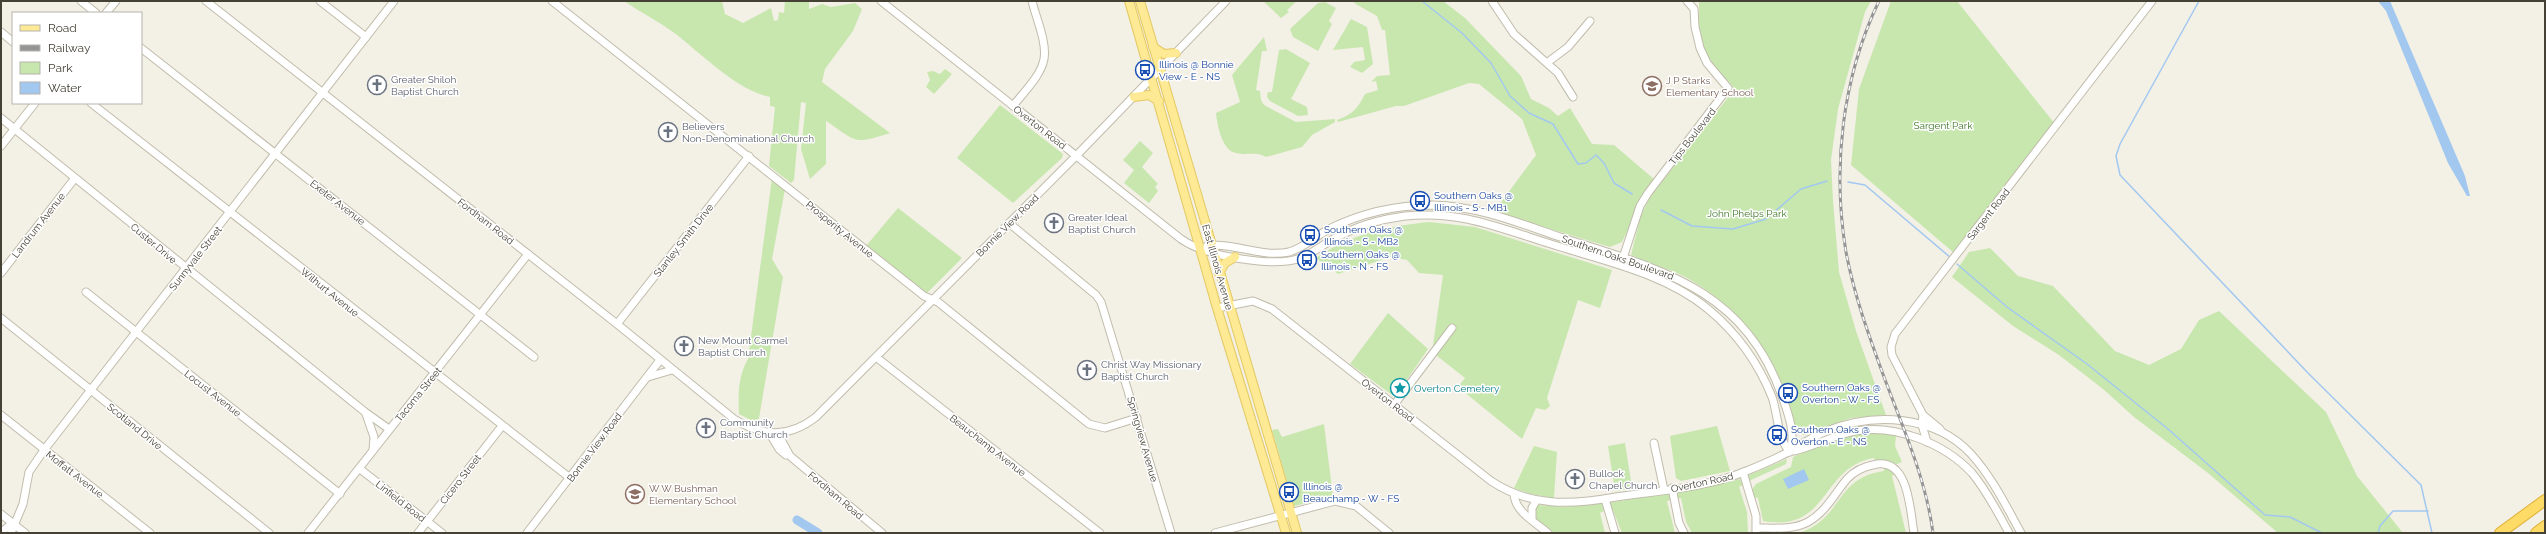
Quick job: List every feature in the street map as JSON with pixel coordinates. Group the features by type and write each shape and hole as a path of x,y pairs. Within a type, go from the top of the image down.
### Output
{"highway":[{"path":"2500,533 2545,500"},
{"path":"2536,533 2545,526"}],"main road":[{"name":"East Illinois Avenue","path":"1130,1 1180,171 1217,308 1286,533"},
{"name":"East Illinois Avenue","path":"1140,1 1190,169 1211,246 1297,533"},
{"path":"1153,47 1168,55 1176,53"},
{"path":"1134,97 1145,95 1159,101"},
{"path":"1180,171 1190,169"},
{"path":"1219,273 1225,264 1235,257"}],"street":[{"path":"81,1 95,12"},
{"path":"107,12 116,1"},
{"name":"Fordham Road","path":"206,1 322,94 617,324 734,419 753,429 770,434 778,434 790,456"},
{"path":"320,1 366,37"},
{"name":"Sunnyvale Street","path":"11,533 13,523 23,504 30,472 44,450 394,1"},
{"name":"Prosperity Avenue","path":"552,1 924,296 932,300 1089,424 1105,428 1137,418"},
{"name":"Overton Road","path":"881,1 1181,239 1201,247"},
{"path":"1013,106 1029,86 1044,61 1044,48 1032,1"},
{"name":"Bonnie View Road","path":"778,434 798,429 816,417 1076,156 1226,1"},
{"path":"1492,1 1514,34 1548,62 1564,80 1574,97"},
{"name":"Tips Boulevard","path":"1620,266 1640,206 1648,193 1727,91 1727,86 1707,63 1700,48 1695,27 1694,8 1686,1"},
{"name":"Sargent Road","path":"1923,415 1892,355 1891,347 1895,334 2152,1"},
{"path":"1548,62 1568,47 1590,21"},
{"path":"1,32 12,41"},
{"name":"Exeter Avenue","path":"142,49 534,357"},
{"path":"1,146 34,104"},
{"name":"Wilhurt Avenue","path":"92,104 434,374 570,478"},
{"name":"Custer Drive","path":"1,118 186,269 365,412 390,429"},
{"name":"Stanley Smith Drive","path":"617,324 749,156"},
{"name":"Landrum Avenue","path":"1,273 75,178"},
{"path":"1422,205 1422,215"},
{"name":"Southern Oaks Boulevard","path":"1201,247 1211,246 1275,253 1294,250 1328,230 1358,217 1386,210 1422,205 1447,206 1481,212 1657,268 1688,283 1714,300 1734,318 1761,353 1781,394 1790,423 1793,443 1790,452"},
{"name":"Southern Oaks Boulevard","path":"1201,247 1214,254 1279,262 1297,259 1350,231 1383,220 1422,215 1458,218 1483,223 1620,266 1676,288 1703,305 1726,325 1754,361 1772,398 1784,445 1790,452"},
{"name":"Springview Avenue","path":"1009,223 1096,295 1101,302 1171,533"},
{"path":"1294,250 1297,259"},
{"name":"Tacoma Street","path":"308,533 481,316 528,254"},
{"name":"Locust Avenue","path":"86,292 340,494"},
{"name":"Overton Road","path":"1217,308 1253,301 1272,310 1491,481 1514,494 1536,501 1566,504 1664,490 1743,472 1790,452 1807,439 1842,425 1869,420 1900,420 1922,425 1946,434 1972,455 1998,493 2021,533"},
{"name":"Scotland Drive","path":"1,318 269,533"},
{"path":"1726,325 1734,318"},
{"path":"1394,405 1452,328"},
{"name":"Beauchamp Avenue","path":"876,357 1100,533"},
{"name":"Bonnie View Road","path":"527,533 660,360"},
{"path":"646,378 661,371 672,370"},
{"path":"1772,398 1781,394"},
{"path":"365,412 374,437 373,452"},
{"name":"Moffatt Avenue","path":"1,415 150,533"},
{"path":"1923,415 1922,425 1927,442"},
{"path":"1923,415 1946,434"},
{"path":"1790,423 1797,436 1807,439"},
{"name":"Cicero Street","path":"418,533 502,426"},
{"path":"1790,452 1857,431 1895,432 1927,442 1964,466 1989,498 2009,533"},
{"name":"Fordham Road","path":"770,434 778,449 790,456 882,533"},
{"path":"1654,444 1664,490"},
{"path":"1743,472 1753,504 1757,530 1787,528 1808,522 1823,511 1855,472 1864,467 1881,464 1893,466 1900,473 1905,487 1914,533"},
{"name":"Linfield Road","path":"360,469 442,533"},
{"path":"1672,488 1674,501 1684,533"},
{"path":"1989,498 1998,493"},
{"path":"1514,494 1517,506 1548,533"},
{"path":"1605,499 1615,533"},
{"path":"1215,533 1326,502 1341,501 1356,506 1390,533"},
{"path":"1532,520 1532,508 1536,501"},
{"path":"1,514 25,533"},
{"name":"Sunnyvale Street","path":"1,532 13,523"}],"green space":[{"path":"624,1 722,1 725,14 743,23 771,8 774,21 778,20 779,12 784,13 785,1 809,1 809,9 822,4 831,7 855,3 862,9 853,31 825,69 822,82 890,133 861,140 850,137 826,121 826,164 810,179 801,149 806,103 801,102 794,180 791,183 769,166 775,107 770,106 770,97 744,87 719,70 673,32"},
{"path":"1263,1 1297,1 1287,10 1289,12 1281,18"},
{"path":"1355,1 1443,1 1465,18 1521,76 1531,99 1549,108 1558,116 1570,108 1592,144 1614,145 1655,180 1643,197 1622,242 1610,247 1494,212 1536,155 1522,119 1479,84 1469,83 1404,106 1396,106 1338,122 1337,120 1347,116 1354,110 1365,94 1378,90 1376,81 1371,82 1377,76 1390,75 1385,30 1382,30 1377,16 1354,3"},
{"name":"John Phelps Park","path":"1699,1 1871,1 1865,12 1838,109 1831,160 1839,272 1856,331 1886,415 1851,418 1805,435 1797,432 1780,385 1770,364 1745,325 1709,292 1687,278 1631,255 1641,215 1650,197 1733,91 1732,85 1715,68 1704,49 1699,26"},
{"name":"Sargent Park","path":"1891,1 1957,1 2055,124 1954,253 1851,165 1859,89"},
{"path":"1325,2 1336,8 1329,21 1332,24 1318,51 1293,37 1290,29 1318,3"},
{"path":"1351,19 1367,27 1373,64 1362,73 1350,67 1354,62 1365,60 1363,47 1333,50"},
{"path":"1264,37 1267,51 1262,51 1256,90 1260,91 1261,100 1264,105 1296,122 1335,119 1335,122 1312,135 1302,147 1266,157 1258,154 1240,154 1231,151 1221,136 1216,113 1240,102 1232,75"},
{"path":"1286,49 1310,63 1291,99 1307,107 1308,115 1298,116 1270,101 1267,97 1268,92 1272,92 1279,50"},
{"path":"945,69 952,74 934,94 926,87 930,80 927,72 933,71 940,74"},
{"path":"1000,105 1063,154 1062,158 1013,203 957,158"},
{"path":"1140,141 1153,153 1142,167 1158,184 1155,187 1158,191 1149,203 1124,183 1134,170 1123,160"},
{"path":"772,178 785,189 772,259 783,277 758,424 739,414 739,393 740,379 748,359"},
{"path":"898,208 962,258 926,294 866,246"},
{"path":"1429,222 1475,227 1612,270 1600,308 1578,300 1547,398 1550,406 1545,410 1536,408 1522,439 1458,387 1465,378 1432,352 1443,275 1419,273 1407,260 1391,257 1338,274 1316,258 1342,243 1370,232"},
{"path":"1990,248 2018,276 2053,286 2115,351 2149,365 2181,349 2199,320 2219,311 2326,412 2357,476 2403,533 2278,533 2208,473 2134,417 2103,389 2059,355 2013,326 1952,277 1969,252"},
{"path":"1388,313 1428,349 1397,394 1392,395 1350,364"},
{"path":"1324,424 1333,497 1294,506 1272,430 1278,429 1282,437"},
{"path":"1717,426 1730,471 1681,481 1676,478 1670,436"},
{"path":"1876,432 1896,436 1895,446 1902,462 1897,464 1875,462 1874,458 1856,464 1843,473 1813,509 1801,517 1785,522 1763,521 1758,498 1753,497 1753,488 1756,484 1791,467 1793,457 1846,434"},
{"path":"1625,443 1632,488 1615,491 1608,446"},
{"path":"1534,446 1557,452 1554,498 1531,494 1514,488"},
{"path":"1787,459 1786,464 1749,481 1749,475"},
{"path":"1884,468 1891,468 1895,474 1892,476 1906,533 1799,533 1814,526 1824,518 1847,490 1856,482 1868,475 1884,471"},
{"path":"1740,479 1743,485 1739,487 1747,512 1748,533 1692,533 1686,522 1681,498 1676,499 1676,491"},
{"path":"1669,493 1671,500 1667,501 1675,533 1622,533 1613,510 1609,510 1608,503"},
{"path":"1602,503 1604,511 1600,513 1605,533 1552,533 1534,517 1536,506 1539,505 1565,507"}],"water":[{"path":"2378,1 2390,1 2465,176 2470,196 2467,196 2448,163 2386,11"},
{"path":"1804,469 1809,480 1788,489 1783,479"}],"waterway":[{"path":"1422,1 1462,33 1491,63 1510,96 1529,113 1553,124 1578,164 1586,163 1596,155 1604,163 1614,183 1632,194"},
{"path":"2199,1 2120,144 2116,156 2120,175 2308,373 2421,485 2432,533"},
{"path":"1661,210 1692,226 1733,229 1766,219 1801,189 1827,181"},
{"path":"1848,182 1865,185 1951,258"},
{"path":"1957,264 2007,307 2087,364 2168,429 2265,515 2290,517 2322,533"},
{"path":"2378,533 2380,526 2393,511 2428,511"},
{"path":"797,520 818,533"}],"railway":[{"path":"1879,1 1866,30 1856,61 1843,124 1840,188 1842,220 1849,268 1862,315 1919,473 1930,513 1933,533"}],"place":[{"name":"Illinois @ Bonnie View - E - NS","path":"1145,70"},
{"name":"Greater Shiloh Baptist Church","path":"377,85"},
{"name":"J P Starks Elementary School","path":"1652,86"},
{"name":"Believers Non-Denominational Church","path":"668,132"},
{"name":"Southern Oaks @ Illinois - S - MB1","path":"1420,201"},
{"name":"Greater Ideal Baptist Church","path":"1054,223"},
{"name":"Southern Oaks @ Illinois - S - MB2","path":"1310,235"},
{"name":"Southern Oaks @ Illinois - N - FS","path":"1307,260"},
{"name":"New Mount Carmel Baptist Church","path":"684,346"},
{"name":"Christ Way Missionary Baptist Church","path":"1087,370"},
{"name":"Overton Cemetery","path":"1400,388"},
{"name":"Southern Oaks @ Overton - W - FS","path":"1788,393"},
{"name":"Community Baptist Church","path":"706,428"},
{"name":"Southern Oaks @ Overton - E - NS","path":"1777,435"},
{"name":"Bullock Chapel Church","path":"1575,479"},
{"name":"Illinois @ Beauchamp - W - FS","path":"1289,492"},
{"name":"W W Bushman Elementary School","path":"635,494"}]}
